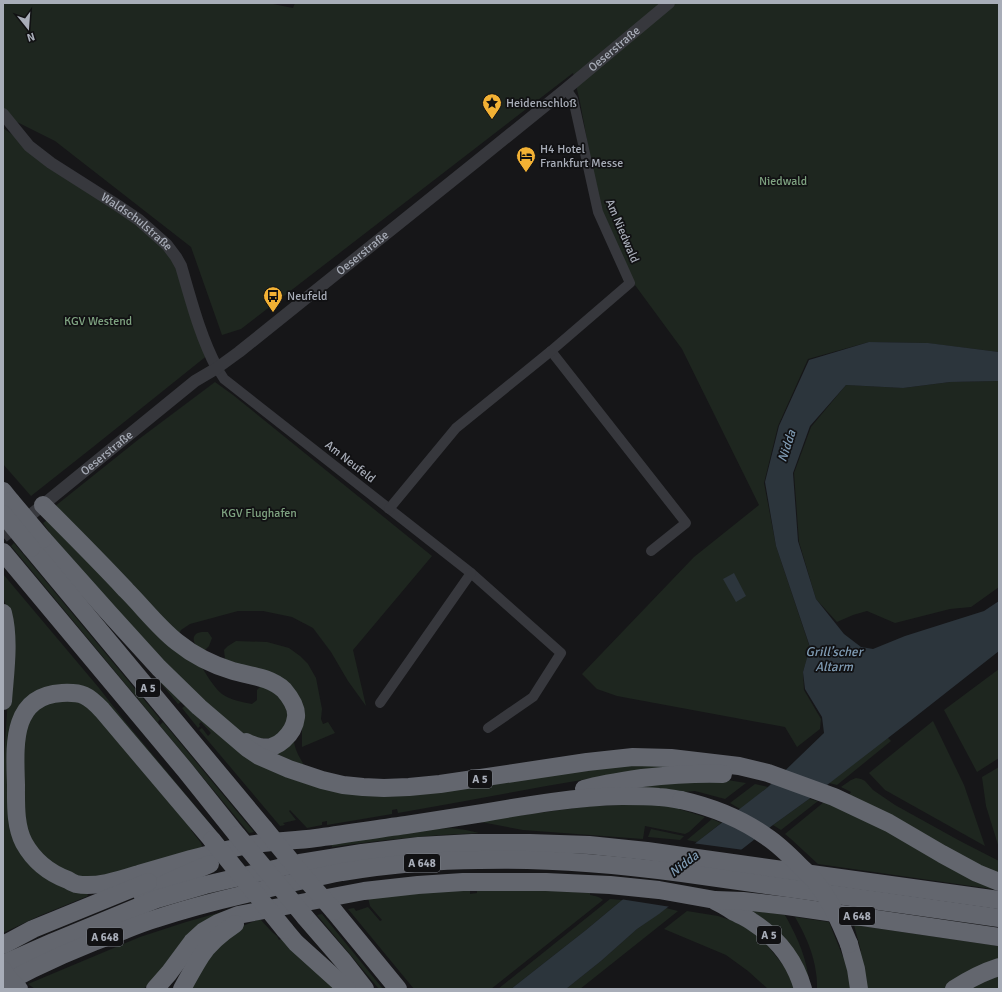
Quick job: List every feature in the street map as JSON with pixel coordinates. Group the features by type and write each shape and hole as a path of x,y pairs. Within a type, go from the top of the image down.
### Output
{"highway":[{"name":"A 5","path":"6,502 264,828 398,989"},
{"path":"38,509 127,590 162,629 177,642 197,656 212,663 232,671 266,679 284,690 290,698 296,712 296,718 288,735 276,745 266,748 260,747 231,735"},
{"name":"A 5","path":"37,543 109,614 159,668 210,718 247,748 260,756 289,769 343,785 384,788 440,784 587,762 633,757 671,758 797,783 834,797 889,823 977,873 999,882"},
{"name":"A 5","path":"7,558 185,770 365,989"},
{"path":"3,613 6,637 6,670 3,701"},
{"path":"346,989 296,943 285,930 212,840 92,700 84,695 58,693 39,699 30,705 18,726 16,739 15,760 17,811 20,834 33,857 45,868 57,876 76,884 108,883 194,858 251,845 315,838 462,817 532,805 597,797 658,797 681,800 724,813 767,837 788,854 814,880 827,898 837,916 849,944 856,969 859,989"},
{"name":"A 5","path":"532,805 590,787 625,780 736,771"},
{"path":"3,945 40,926 186,867 315,838"},
{"name":"A 648","path":"3,964 157,899 205,886 300,864 362,852 419,846 530,842 647,850 999,900"},
{"name":"A 648","path":"53,942 108,910 189,872 230,856"},
{"name":"A 648","path":"3,984 33,968 98,940 154,919 212,902 342,872 388,866 478,860 573,862 682,872 999,918"},
{"name":"A 648","path":"154,989 169,973 192,942 204,931 218,923 238,915 364,891 463,882 546,882 610,885 659,890 715,900 744,901 787,906 999,937"},
{"name":"A 5","path":"715,900 734,912 750,919 776,942 787,955 796,971 803,989"},
{"path":"182,989 201,955 212,942 242,919 271,908"},
{"path":"954,989 969,980 999,967"},
{"path":"3,970 9,979 19,989"}],"street":[{"name":"Oeserstraße","path":"38,509 195,381 217,368 477,161 669,3"},
{"name":"Am Niedwald","path":"389,509 456,428 551,351 630,283 598,212 573,99 566,89"},
{"name":"Waldschulstraße","path":"3,114 29,146 51,163 139,220 167,245 181,266 200,330 217,368"},
{"path":"551,351 686,523 651,552"},
{"name":"Am Neufeld","path":"217,368 224,379 471,573 561,653 533,696 488,728"},
{"path":"380,703 471,573"}],"green space":[{"name":"Niedwald","path":"3,3 268,3 293,8 295,3 999,3 999,352 926,343 869,342 808,359 778,426 764,483 776,546 810,648 803,672 804,690 821,719 820,729 797,747 785,727 617,696 597,689 582,674 694,557 759,505 682,349 632,281 600,210 580,102 573,73 241,329 222,335 191,247 55,141 3,115"},
{"name":"KGV Westend","path":"3,128 37,152 146,220 174,251 209,354 31,496 3,464"},
{"path":"999,381 999,587 971,607 950,609 895,623 867,611 837,622 816,599 799,542 794,473 811,427 846,385 903,388 950,382"},
{"name":"KGV Flughafen","path":"215,382 432,556 353,650 366,706 348,681 331,652 313,628 292,617 263,611 238,611 190,624 181,630 179,634 54,507 139,439"},
{"path":"50,518 199,662 213,684 222,694 240,702 252,704 257,700 257,690 261,686 266,685 284,699 289,721 276,738 250,739 192,691 48,535 50,533 43,523"},
{"path":"14,543 160,719 158,722 160,725 163,722 254,832 249,833 11,546"},
{"path":"3,574 222,838 98,698 23,706 20,845 86,890 88,896 39,916 3,933 3,774 12,636 9,615 3,596"},
{"path":"208,632 212,638 209,646 205,650 198,647 194,640 196,634"},
{"path":"236,641 267,642 289,648 300,656 308,664 316,678 322,709 321,719 323,724 328,722 335,733 302,747 302,712 225,659 224,650"},
{"path":"142,660 221,736 332,786 600,764 674,766 570,782 398,813 397,809 392,810 392,814 327,825 327,821 322,822 322,825 307,828 290,810 289,811 296,820 283,823 285,825 280,826 199,730 202,728 208,736 211,733 201,722 198,728 182,708 185,706 181,702 178,704"},
{"path":"999,669 999,758 977,772 944,710"},
{"path":"54,698 88,704 192,829 191,830 201,843 204,852 91,881 44,862 24,831 21,738 39,704"},
{"path":"933,721 964,785 985,846 885,790 869,773"},
{"path":"293,734 296,750 304,765 271,751"},
{"path":"887,737 891,741 837,785 829,783"},
{"path":"999,767 999,848 986,806 982,777"},
{"path":"856,778 865,781 873,790 895,805 999,861 999,874 973,864 849,795 851,792 841,787"},
{"path":"721,779 746,783 725,799 695,791 685,792 603,787"},
{"path":"755,784 768,787 740,809 730,803"},
{"path":"809,799 818,801 781,830 773,825"},
{"path":"824,802 836,803 999,890 818,864 785,834"},
{"path":"646,804 679,807 679,809 705,817 685,834 645,826 643,839 523,830 476,821 592,806"},
{"path":"712,819 721,823 697,842 687,840"},
{"path":"452,828 479,833 405,838 332,847 331,843 434,829"},
{"path":"651,829 684,836 680,840 648,837"},
{"path":"511,888 590,893 590,895 603,900 491,989 414,989 348,909 354,908 356,911 368,907 380,921 382,920 370,906 368,898 470,889 470,894 477,893 477,889"},
{"path":"610,899 622,900 511,989 498,989"},
{"path":"666,908 678,911 580,989 566,989 601,961 637,929"},
{"path":"742,909 785,915 802,950 810,988"},
{"path":"225,911 143,989 35,989 28,984 140,937"},
{"path":"687,911 718,916 749,929 767,945 788,971 796,989 768,989 748,971 726,955 664,929"},
{"path":"322,914 383,989 379,989 317,915"},
{"path":"795,917 829,922 843,957 846,957 852,989 817,989 817,977 811,951 806,937"},
{"path":"260,919 277,936 279,940 282,938 340,989 187,989 202,964 240,927"},
{"path":"854,925 999,946 999,963 947,989 866,989 858,952 861,951"},
{"path":"999,975 999,989 970,989"}],"water":[{"path":"869,342 928,343 999,352 999,381 950,382 903,388 846,385 810,426 793,473 798,541 816,599 844,634 861,647 873,649 905,636 984,611 999,601 999,651 809,799 773,825 659,914 637,929 601,961 566,989 511,989 622,900 768,787 824,733 822,717 805,689 803,672 810,647 776,546 765,482 779,426 809,360"},
{"path":"734,573 746,596 736,602 723,579"}],"pier":[{"path":"692,843 744,850 671,907 620,899"}],"tunnel":[{"path":"3,537 19,524"}],"place":[{"name":"Heidenschloß","path":"492,120"},
{"name":"H4 Hotel Frankfurt Messe","path":"526,173"},
{"name":"Neufeld","path":"273,313"}],"water label":[{"name":"Nidda","path":"787,446"},
{"name":"Grill’scher Altarm","path":"834,660"},
{"name":"Nidda","path":"684,864"}]}
